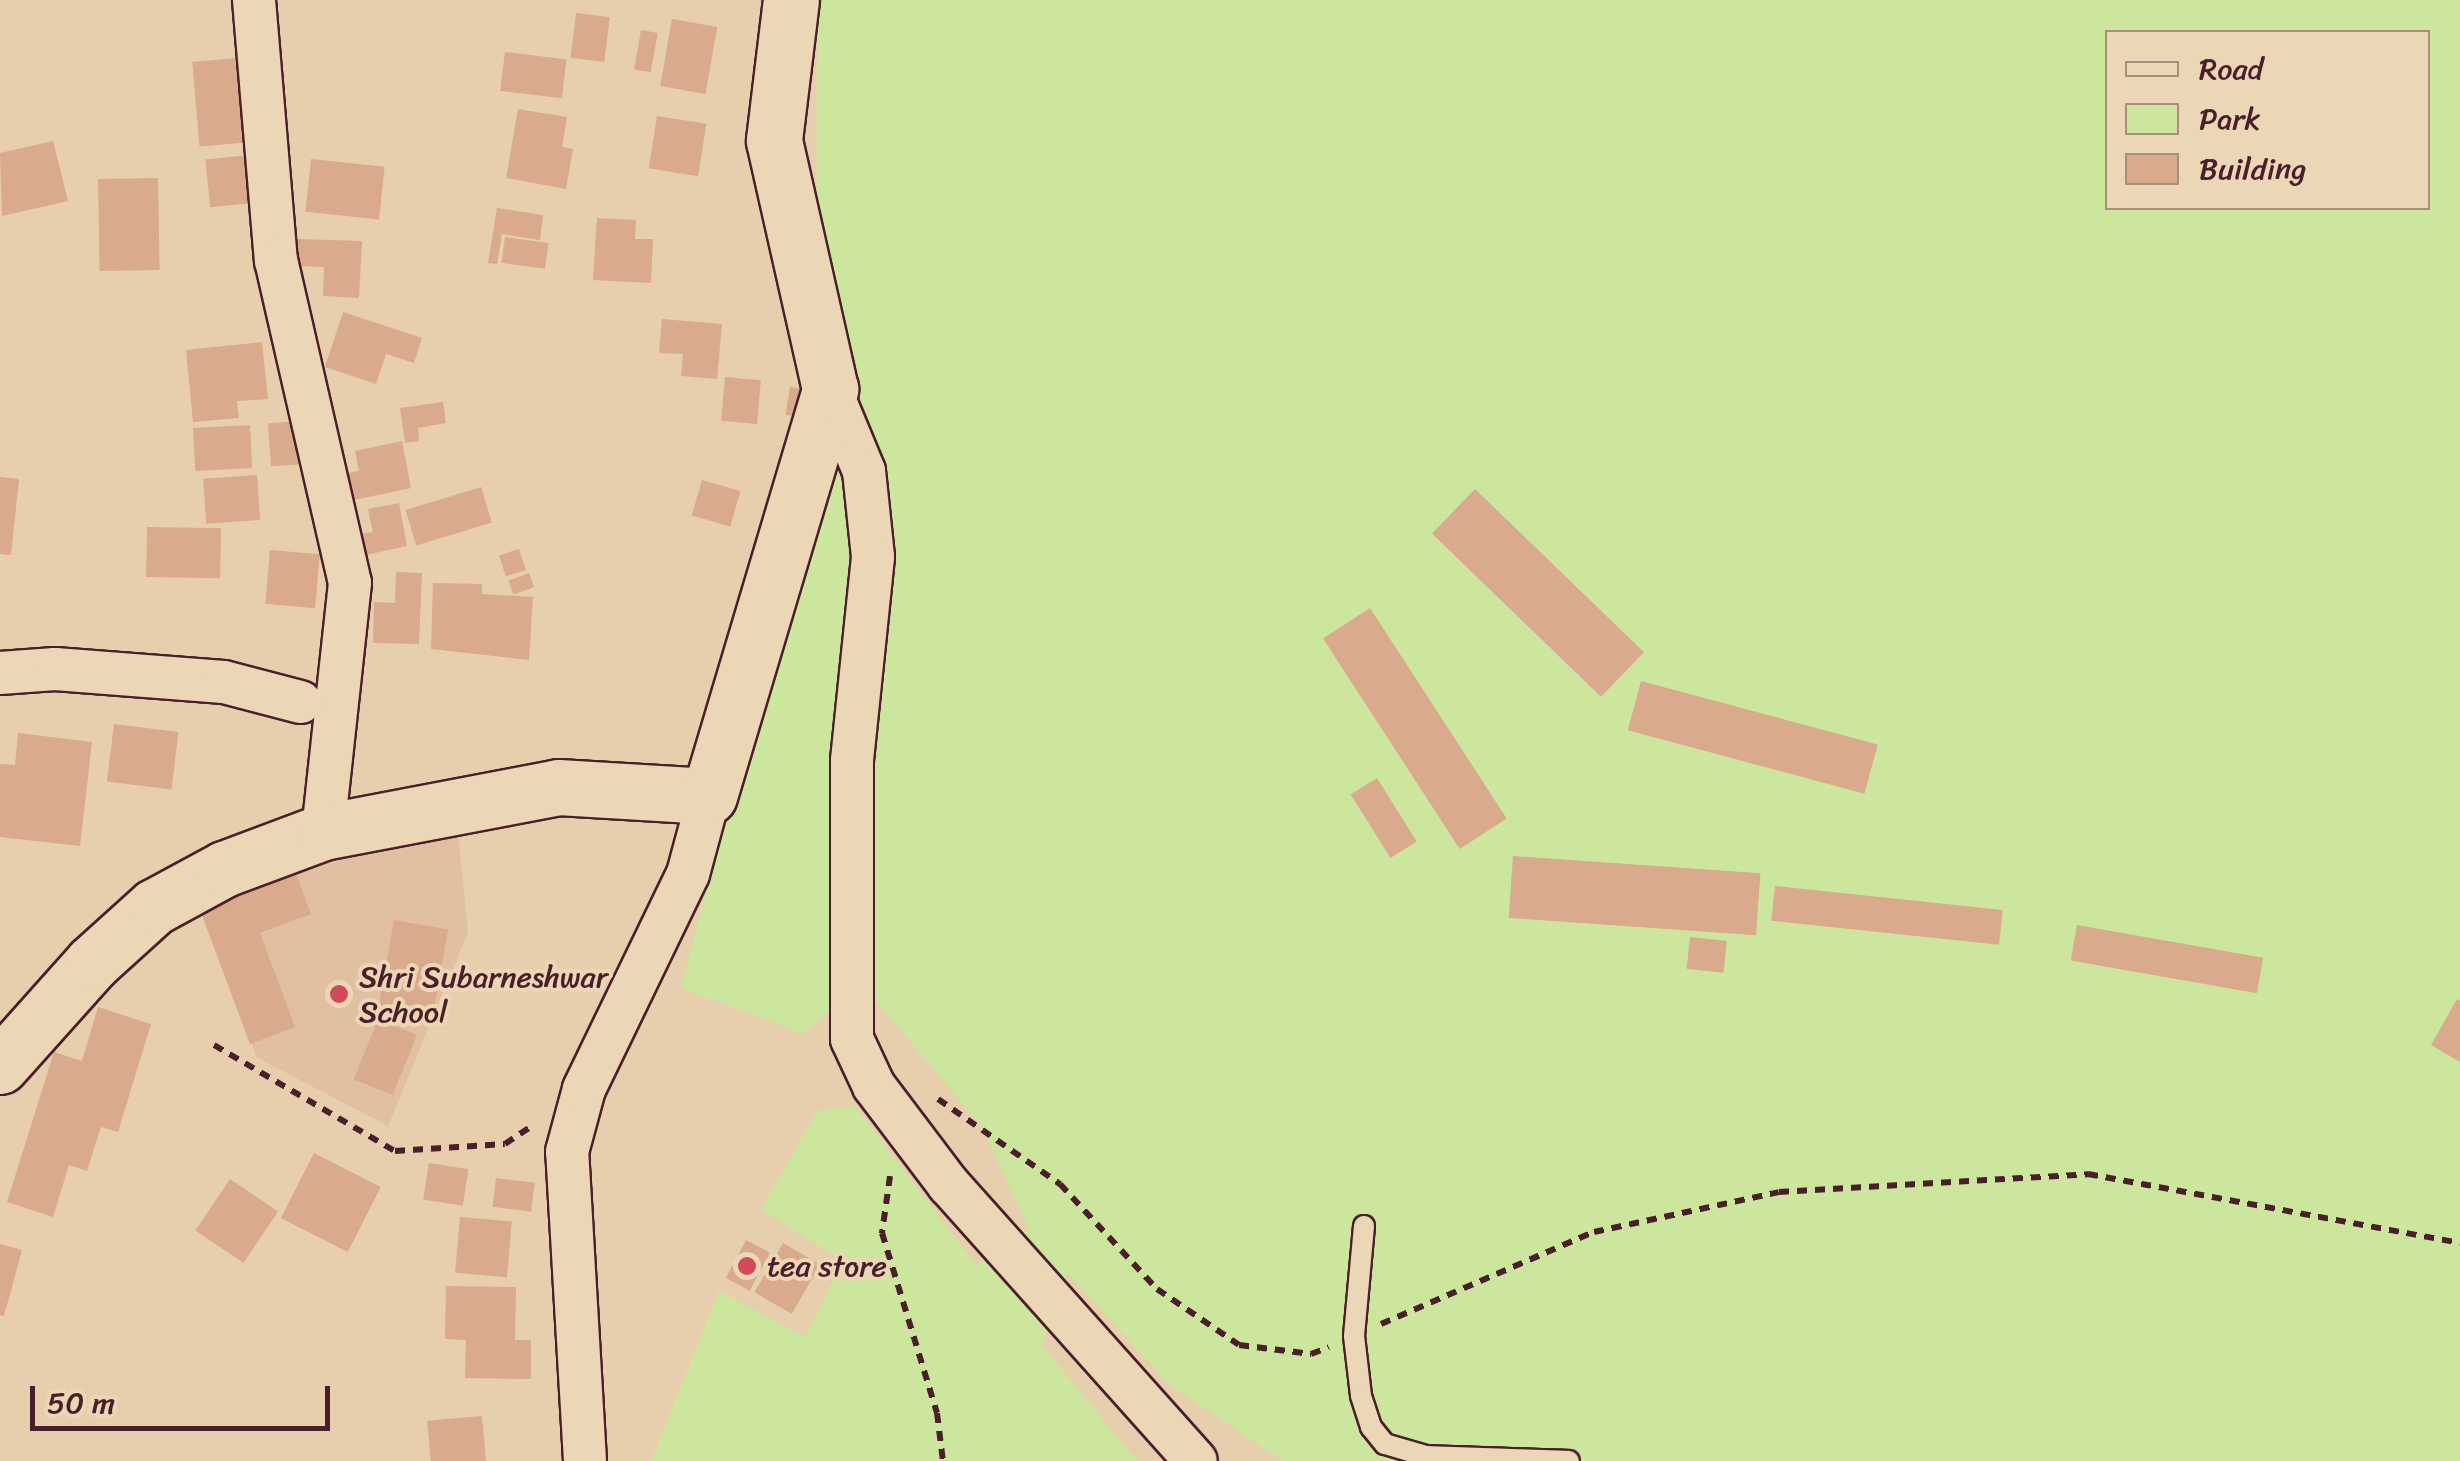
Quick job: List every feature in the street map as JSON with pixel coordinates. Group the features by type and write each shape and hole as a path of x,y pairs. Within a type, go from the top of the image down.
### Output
{"street":[{"path":"254,0 276,260 350,583 323,832"},
{"path":"791,0 774,140 830,390 864,471 873,557 852,761 852,1039 915,1107 1058,1310 1196,1461"},
{"path":"585,1461 567,1152 584,1089 688,874 830,390"},
{"path":"0,673 55,669 224,682 300,702"},
{"path":"0,1066 92,963 154,908 224,869 323,832 558,787 708,796"}],"lane":[{"path":"1364,1226 1354,1336 1361,1396 1371,1427 1385,1444 1426,1456 1569,1461"}],"path":[{"path":"214,1045 395,1151 505,1144 584,1089"},
{"path":"942,1461 936,1412 882,1233 915,1107 1060,1184 1157,1288 1239,1345 1311,1354 1594,1232 1779,1192 2088,1174 2460,1242"}],"shaded area":[{"name":"Shri Subarneshwar School","path":"457,824 468,932 388,1126 256,1057 206,900"}],"green space":[{"path":"817,0 2460,0 2460,1461 1282,1461 1170,1385 1067,1273 1042,1345 1137,1461 651,1461 719,1291 805,1337 843,1261 761,1209 817,1111 855,1106 976,1265 1029,1228 980,1124 860,982 804,1034 681,988 816,455"}],"building":[{"path":"576,13 610,17 604,62 571,58"},
{"path":"672,19 717,27 705,94 660,86"},
{"path":"641,30 658,33 651,72 634,69"},
{"path":"505,52 567,60 562,98 500,91"},
{"path":"248,57 255,142 200,147 192,62"},
{"path":"518,109 567,117 562,147 573,149 566,189 506,178"},
{"path":"657,116 706,124 698,176 649,168"},
{"path":"53,141 68,201 2,216 0,153"},
{"path":"249,155 254,203 210,207 205,160"},
{"path":"311,159 385,167 379,219 305,212"},
{"path":"158,178 160,270 100,271 98,179"},
{"path":"497,208 543,215 540,240 502,234 497,264 488,263"},
{"path":"597,218 636,220 635,239 653,239 651,283 593,280"},
{"path":"505,237 549,243 545,269 501,263"},
{"path":"298,239 362,241 359,298 323,296 324,267 296,266"},
{"path":"343,312 422,338 414,363 386,354 376,384 325,367"},
{"path":"662,319 722,324 717,379 681,376 683,354 659,353"},
{"path":"262,342 268,399 237,401 239,418 193,422 186,350"},
{"path":"725,377 761,380 757,424 721,421"},
{"path":"790,387 808,390 803,417 786,415"},
{"path":"443,402 446,423 418,428 419,441 405,443 400,408"},
{"path":"301,421 304,464 271,466 268,423"},
{"path":"250,425 252,468 195,471 193,428"},
{"path":"402,441 411,488 349,501 343,474 359,471 355,451"},
{"path":"257,475 260,520 206,524 203,479"},
{"path":"0,477 19,479 11,555 0,554"},
{"path":"702,480 740,491 730,527 692,516"},
{"path":"481,487 492,522 416,545 405,510"},
{"path":"1475,489 1644,652 1601,697 1432,534"},
{"path":"399,503 407,546 366,555 361,534 373,532 368,509"},
{"path":"147,527 221,528 220,578 146,577"},
{"path":"519,549 526,570 506,576 499,555"},
{"path":"270,550 320,554 315,608 265,604"},
{"path":"396,572 422,573 419,644 373,643 374,602 395,603"},
{"path":"529,573 534,587 513,595 508,581"},
{"path":"433,583 482,584 482,594 533,597 529,660 431,649"},
{"path":"1370,608 1507,819 1460,849 1323,638"},
{"path":"1641,681 1878,744 1864,794 1628,730"},
{"path":"114,724 179,732 171,789 107,782"},
{"path":"18,733 92,742 80,846 0,837 0,764 15,765"},
{"path":"1377,778 1417,842 1390,858 1351,794"},
{"path":"1513,856 1760,873 1756,935 1509,918"},
{"path":"296,874 311,914 260,933 295,1027 250,1044 200,910"},
{"path":"1775,886 2003,910 1999,945 1771,921"},
{"path":"394,920 448,930 432,1021 378,1012"},
{"path":"2077,925 2263,958 2257,993 2071,960"},
{"path":"1690,937 1727,941 1723,973 1687,969"},
{"path":"2457,999 2460,1001 2460,1062 2431,1045"},
{"path":"98,1007 151,1024 118,1132 101,1127 87,1171 69,1165 53,1217 7,1202 54,1052 82,1061"},
{"path":"378,1019 417,1035 393,1095 354,1079"},
{"path":"314,1153 381,1187 348,1252 281,1218"},
{"path":"429,1163 469,1169 463,1206 423,1200"},
{"path":"496,1178 535,1183 531,1212 492,1207"},
{"path":"230,1179 278,1211 243,1263 195,1230"},
{"path":"460,1217 512,1222 507,1277 455,1273"},
{"name":"tea store","path":"746,1240 770,1253 750,1291 726,1278"},
{"path":"783,1243 820,1264 792,1314 754,1292"},
{"path":"0,1244 22,1250 4,1316 0,1315"},
{"path":"446,1286 516,1287 515,1340 531,1340 531,1379 465,1378 466,1340 445,1339"},
{"path":"482,1416 486,1461 431,1461 427,1421"}],"place":[{"name":"Shri Subarneshwar School","path":"339,994"},
{"name":"tea store","path":"747,1266"}]}
